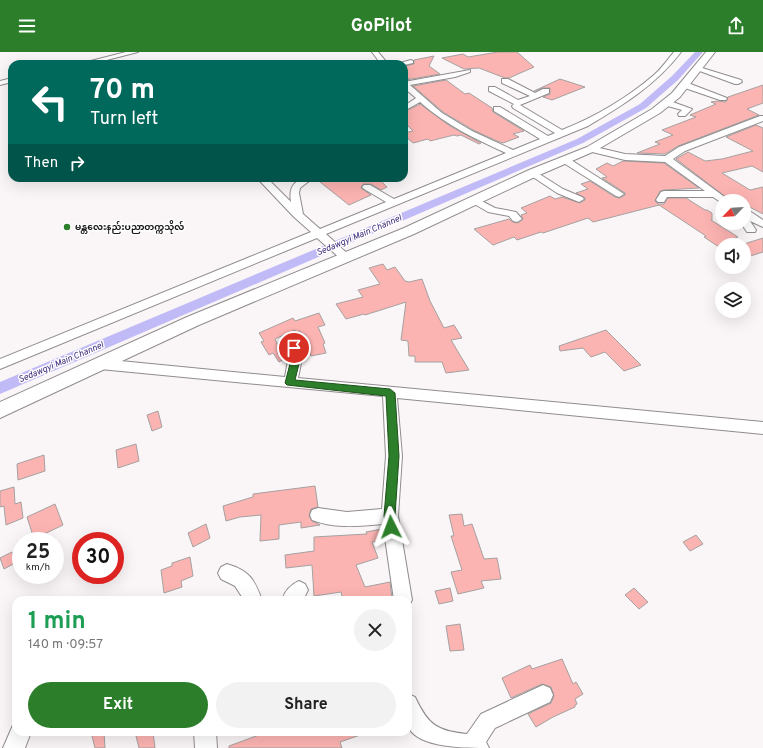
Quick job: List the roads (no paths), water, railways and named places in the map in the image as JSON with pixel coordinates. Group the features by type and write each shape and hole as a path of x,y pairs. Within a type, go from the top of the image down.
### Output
{"street":[{"path":"100,60 135,52"},
{"path":"0,364 320,236 393,202 591,121 640,90 658,76 678,52"},
{"path":"0,410 192,321 342,255 439,217 533,173 591,150 667,103 685,85 712,52"},
{"path":"699,69 738,82"},
{"path":"408,83 455,75 468,71"},
{"path":"505,81 534,97"},
{"path":"685,85 723,98"},
{"path":"408,88 439,115 469,133 512,153"},
{"path":"492,89 518,103 546,91"},
{"path":"408,106 420,99"},
{"path":"518,103 516,106 561,133"},
{"path":"667,103 688,109"},
{"path":"682,114 688,109 697,106"},
{"path":"497,109 546,139"},
{"path":"667,159 682,149 763,118"},
{"path":"591,150 625,157 667,159 679,166 713,194"},
{"path":"565,160 619,194"},
{"path":"533,173 560,191 578,199"},
{"path":"266,182 298,215 342,255"},
{"path":"298,215 294,193 296,187 303,182"},
{"path":"367,186 393,202"},
{"path":"661,200 664,194 672,193 713,194"},
{"path":"474,200 492,210 512,214 517,219"},
{"path":"751,217 763,224"},
{"path":"290,383 295,360 294,348"},
{"path":"100,364 390,393 538,404 763,428"},
{"path":"390,393 394,456 390,516 402,596"},
{"path":"318,515 347,519 390,516"},
{"path":"227,573 237,576 243,580 251,596"},
{"path":"412,714 415,722 431,742 475,746 488,721 543,695"},
{"path":"14,748 17,736"},
{"path":"205,736 206,748"}],"waterway":[{"name":"Sedawgyi Main Channel","path":"0,388 580,141 643,106 675,78 699,52"}],"place":[{"name":"မန္တလေးနည်းပညာတက္ကသိုလ်","path":"67,227"}]}
